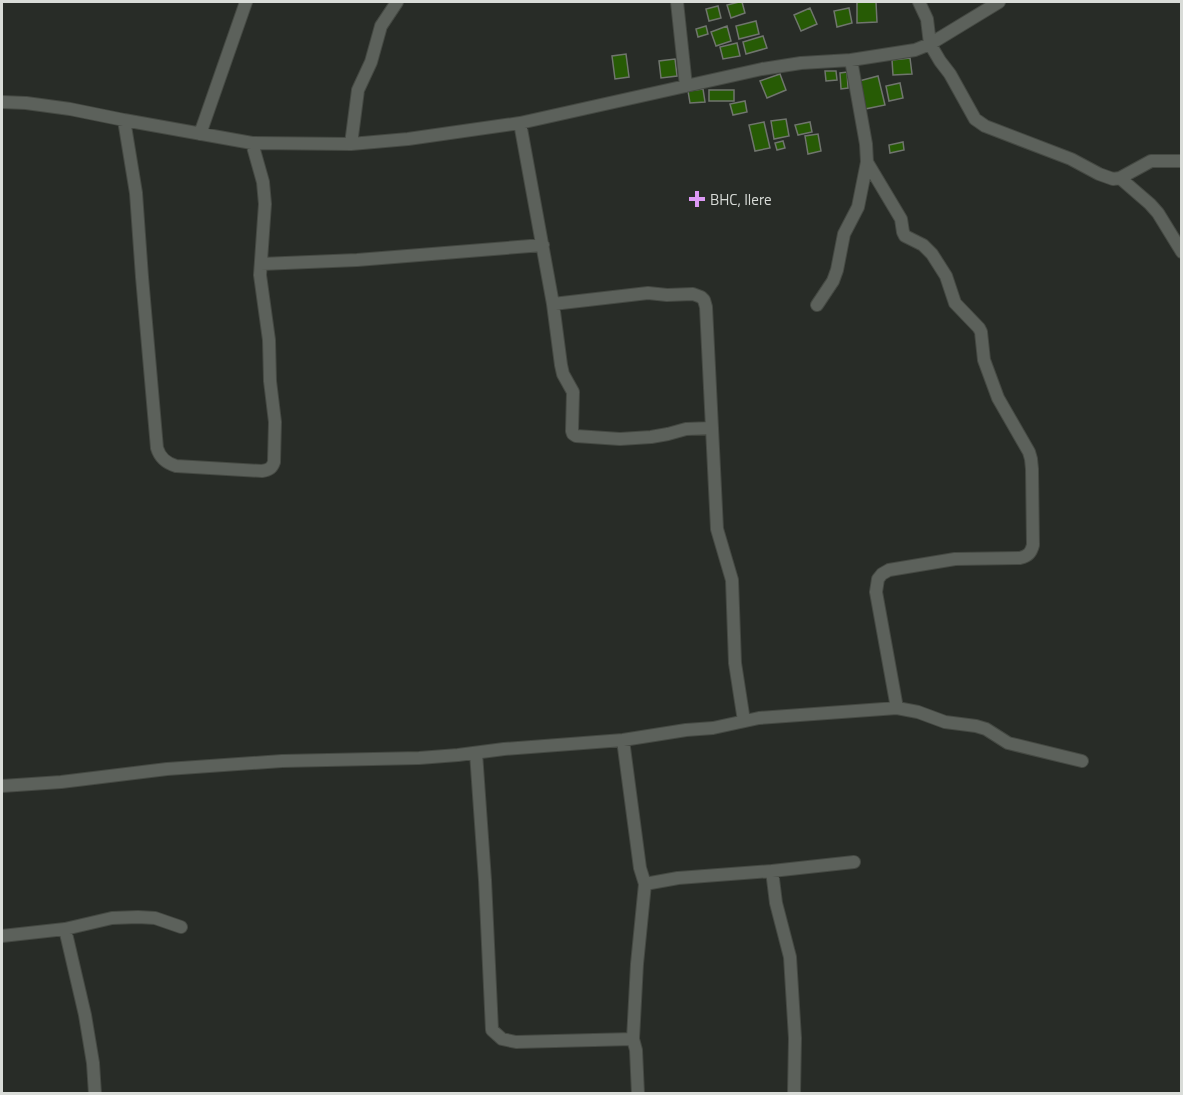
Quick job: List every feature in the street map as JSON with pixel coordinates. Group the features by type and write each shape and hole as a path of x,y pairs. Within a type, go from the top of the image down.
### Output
{"street":[{"path":"200,134 246,2"},
{"path":"351,144 358,90 371,62 381,26 397,2"},
{"path":"677,2 686,87"},
{"path":"919,2 927,18 930,44 975,119 985,126 1071,159 1113,179 1120,178 1151,161 1182,160"},
{"path":"2,102 26,103 70,110 252,143 351,144 408,139 520,123 762,69 801,63 851,60 915,50 930,44 999,2"},
{"path":"817,305 833,281 837,270 844,234 858,207 867,162 866,144 851,60"},
{"path":"124,120 136,193 157,448 167,463 176,466 262,471 268,470 274,462 269,340 261,282 264,204 262,182 252,143"},
{"path":"520,123 553,304 561,365 563,374 573,392 573,434 620,439 651,437 686,429 712,428"},
{"path":"867,162 901,219 905,236 923,245 932,254 946,276 956,303 979,328 984,360 991,381 998,398 1029,452 1032,469 1033,545 1032,551 1026,556 954,559 907,566 889,570 878,579 876,592 897,708"},
{"path":"1120,178 1158,213 1182,252"},
{"path":"261,264 357,260 543,245"},
{"path":"553,304 634,293 693,294 704,300 717,529 732,580 735,663 744,721"},
{"path":"2,786 62,782 159,770 282,761 418,758 476,753 623,740 713,728 759,718 897,708 918,712 945,722 987,729 1008,743 1082,761"},
{"path":"623,740 640,868 645,884 637,964 633,1039 636,1050 638,1094"},
{"path":"476,753 492,1030 501,1039 516,1042 633,1039"},
{"path":"645,884 678,878 854,862"},
{"path":"772,871 776,903 790,957 795,1038 794,1094"},
{"path":"2,936 65,929 112,918 155,918 181,927"},
{"path":"65,929 85,1015 93,1063 95,1094"}],"building":[{"path":"742,2 745,13 731,18 727,5"},
{"path":"857,2 876,2 877,22 857,23"},
{"path":"718,6 721,18 709,21 706,9"},
{"path":"810,8 817,24 801,31 794,15"},
{"path":"849,8 852,23 837,27 834,11"},
{"path":"756,21 759,34 739,39 736,26"},
{"path":"706,26 708,34 698,37 696,29"},
{"path":"727,26 731,41 716,46 711,32"},
{"path":"763,36 767,48 746,54 743,42"},
{"path":"737,43 740,56 723,59 720,47"},
{"path":"626,54 629,77 615,79 612,56"},
{"path":"910,58 912,74 893,75 892,60"},
{"path":"675,59 677,76 661,78 659,61"},
{"path":"825,71 836,71 837,80 826,81"},
{"path":"847,72 848,88 841,89 840,73"},
{"path":"780,74 786,90 767,98 760,81"},
{"path":"878,76 885,105 865,109 859,81"},
{"path":"900,83 903,98 889,101 886,86"},
{"path":"703,89 705,102 690,103 688,91"},
{"path":"709,90 734,90 734,101 709,101"},
{"path":"745,101 747,112 733,115 730,104"},
{"path":"786,119 789,136 774,139 771,121"},
{"path":"764,122 770,148 755,151 749,125"},
{"path":"810,122 812,132 798,135 795,125"},
{"path":"818,134 821,151 808,154 805,136"},
{"path":"783,141 785,148 777,150 775,143"},
{"path":"903,142 904,150 890,153 889,145"}],"place":[{"name":"BHC, Ilere","path":"697,199"}]}
